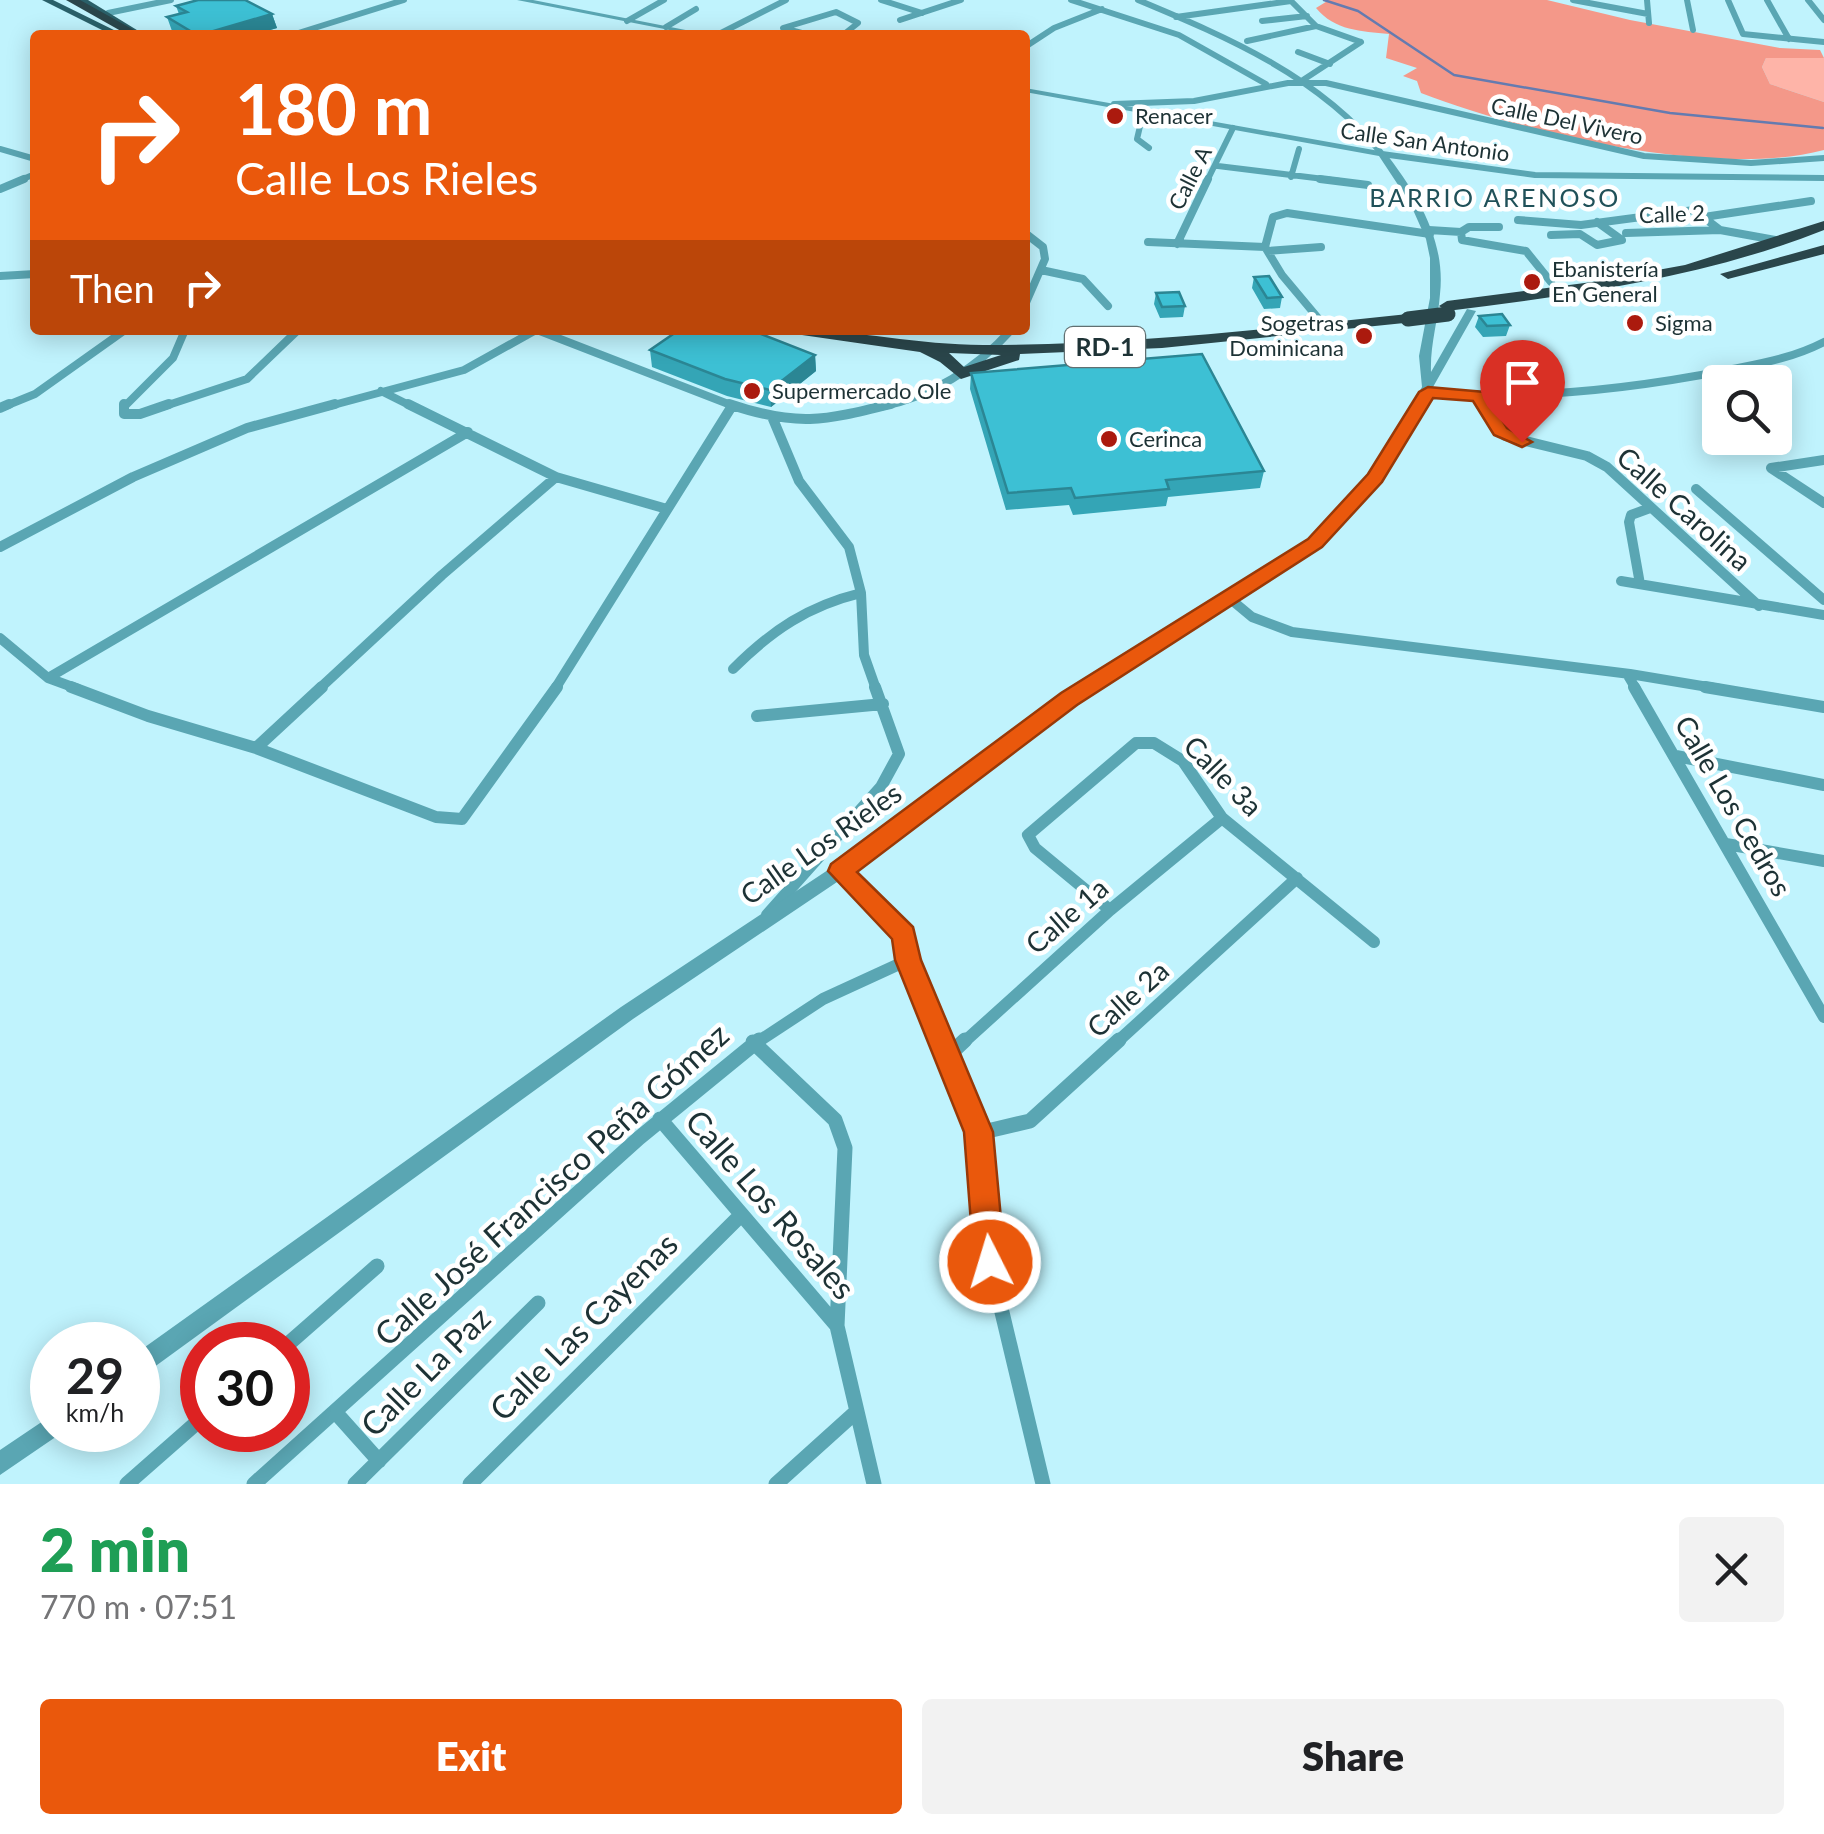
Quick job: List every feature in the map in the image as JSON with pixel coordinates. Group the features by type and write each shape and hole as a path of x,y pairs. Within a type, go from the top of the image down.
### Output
{"highway":[{"path":"59,0 112,30"},
{"path":"72,0 129,30"},
{"name":"RD-1","path":"1003,339 1052,349 1145,345 1409,314 1659,278 1733,260 1824,225"},
{"name":"RD-1","path":"1444,306 1471,311 1629,294 1750,270 1824,248"},
{"name":"RD-1","path":"870,335 1114,338 1318,318 1409,314"},
{"path":"910,338 946,358 961,374 998,360 1052,349"}],"main road":[{"path":"46,0 110,30"},
{"path":"82,0 131,30"}],"street":[{"path":"108,14 171,0"},
{"path":"308,30 404,0"},
{"path":"521,0 678,30"},
{"path":"627,21 664,0"},
{"path":"727,30 786,0"},
{"path":"881,0 926,14"},
{"path":"900,20 961,0"},
{"path":"1071,0 1178,35 1216,54 1242,74 1270,86"},
{"path":"1138,0 1305,81 1353,121 1382,154 1409,191 1429,232 1444,306 1426,339 1428,392 1478,396 1673,382 1798,356 1824,342"},
{"path":"1259,0 1268,5"},
{"path":"1573,0 1648,18 1647,0"},
{"path":"1687,0 1693,30"},
{"path":"1728,0 1743,34 1824,42"},
{"path":"1767,0 1789,39"},
{"path":"1808,0 1823,18"},
{"path":"1114,104 1194,101 1305,81 1361,42 1316,26 1292,1 1176,17"},
{"path":"1196,4 1208,10"},
{"path":"666,28 696,9"},
{"path":"1030,44 1054,28 1102,9"},
{"path":"790,30 783,28 836,12 858,23 849,30"},
{"path":"1262,22 1307,16"},
{"path":"1246,41 1316,26"},
{"path":"1298,52 1330,64"},
{"name":"Calle Del Vivero","path":"1305,81 1344,85 1494,124 1644,156 1751,164 1824,158"},
{"name":"Calle San Antonio","path":"1030,93 1114,104 1382,154 1535,175 1824,178"},
{"path":"1149,148 1137,139 1141,122 1154,113"},
{"name":"Calle A","path":"1177,244 1218,166 1233,128"},
{"path":"0,149 30,158"},
{"path":"1291,178 1299,149"},
{"path":"1218,166 1368,185"},
{"path":"0,188 30,176"},
{"path":"1704,216 1811,202"},
{"path":"1518,220 1571,225 1694,210 1720,230"},
{"path":"1318,318 1266,249 1273,217 1278,213 1429,232 1499,226"},
{"path":"1652,214 1676,230"},
{"path":"1551,235 1580,234 1598,245 1622,240 1597,222"},
{"name":"Calle 2","path":"1626,233 1720,230 1786,242"},
{"path":"1461,232 1465,243 1526,251 1551,282"},
{"path":"1030,237 1043,247 1045,260 1030,294"},
{"path":"1148,242 1266,249 1321,247"},
{"path":"1041,270 1083,279 1108,306"},
{"path":"0,276 30,274"},
{"name":"Calle Los Rieles","path":"160,1349 627,1013 840,871 1069,699 1315,543 1376,478 1471,311"},
{"path":"0,408 34,394 118,335"},
{"path":"183,335 173,358 124,404 124,414 140,414 247,380 293,335"},
{"path":"0,547 132,477 248,428 464,370 527,335"},
{"path":"549,335 732,406 772,419 811,421 890,405 961,374 1003,339"},
{"path":"381,391 556,476 668,510"},
{"name":"Calle Carolina","path":"1478,396 1505,436 1598,460 1758,606"},
{"path":"0,638 48,678 148,716 256,748 436,817 462,819 564,678 732,406"},
{"path":"757,926 881,787 899,754 864,655 861,593 849,546 800,481 772,419"},
{"path":"48,678 468,432"},
{"path":"1824,460 1771,468 1824,503"},
{"path":"256,748 442,575 556,476"},
{"path":"1696,489 1824,600"},
{"path":"1640,584 1629,522 1631,515 1650,508"},
{"path":"1621,581 1824,616"},
{"path":"733,669 794,614 826,600 861,593"},
{"path":"1228,597 1252,617 1292,632 1627,674 1824,707"},
{"name":"Calle Los Cedros","path":"1627,674 1824,1017"},
{"path":"756,716 882,704"},
{"name":"Calle 3a","path":"1110,910 1028,842 1028,835 1136,743 1154,744 1183,761 1222,818 1374,942"},
{"path":"1676,756 1824,784"},
{"name":"Calle 1a","path":"948,1056 1110,910 1222,818"},
{"path":"1726,844 1824,861"},
{"path":"840,871 904,935 908,960 979,1132 990,1262 1043,1484"},
{"name":"Calle 2a","path":"979,1132 1030,1121 1297,878"},
{"name":"Calle José Francisco Peña Gómez","path":"254,1484 337,1414 502,1258 753,1042 856,979 908,960"},
{"path":"753,1042 835,1120 846,1148 838,1326 874,1484"},
{"name":"Calle Los Rosales","path":"660,1119 838,1326"},
{"name":"Calle Las Cayenas","path":"470,1484 741,1215"},
{"path":"310,1324 377,1266"},
{"name":"Calle La Paz","path":"355,1484 538,1303"},
{"path":"776,1484 857,1411"},
{"path":"337,1414 378,1461"},
{"path":"126,1484 180,1437"},
{"path":"0,1464 30,1442"}],"shaded area":[{"path":"1329,0 1547,0 1780,48 1820,50 1824,58 1766,58 1762,67 1770,84 1824,102 1824,150 1780,158 1676,155 1513,123 1421,93 1417,81 1403,76 1417,68 1386,58 1389,34 1331,21 1316,8"},
{"path":"1766,58 1824,58 1824,102 1770,84 1762,67"}],"building":[{"path":"198,0 245,0 272,14 217,30 189,30 167,17 187,12 176,6"},
{"path":"1269,276 1282,297 1267,298 1254,277"},
{"path":"1179,292 1185,306 1162,307 1156,293"},
{"path":"1502,314 1510,325 1487,326 1479,316"},
{"path":"672,335 764,335 815,355 770,390 725,379 650,350"},
{"name":"Cerinca","path":"1202,354 1264,471 1166,480 1169,489 1075,498 1071,488 1008,493 971,373"}],"waterway":[{"path":"1324,0 1358,11 1454,75 1670,113 1823,128"}],"place":[{"name":"Renacer","path":"1115,116"},
{"name":"Ebanistería En General","path":"1532,282"},
{"name":"Sigma","path":"1635,323"},
{"name":"Sogetras Dominicana","path":"1364,336"},
{"name":"Supermercado Ole","path":"752,391"},
{"name":"Cerinca","path":"1109,439"}],"district":[{"name":"BARRIO ARENOSO","path":"1495,198"}],"route":[{"path":"990,1262 979,1132 908,960 904,935 840,871 1069,699 1315,543 1376,478 1428,392 1478,396 1500,432 1522,442"}]}
